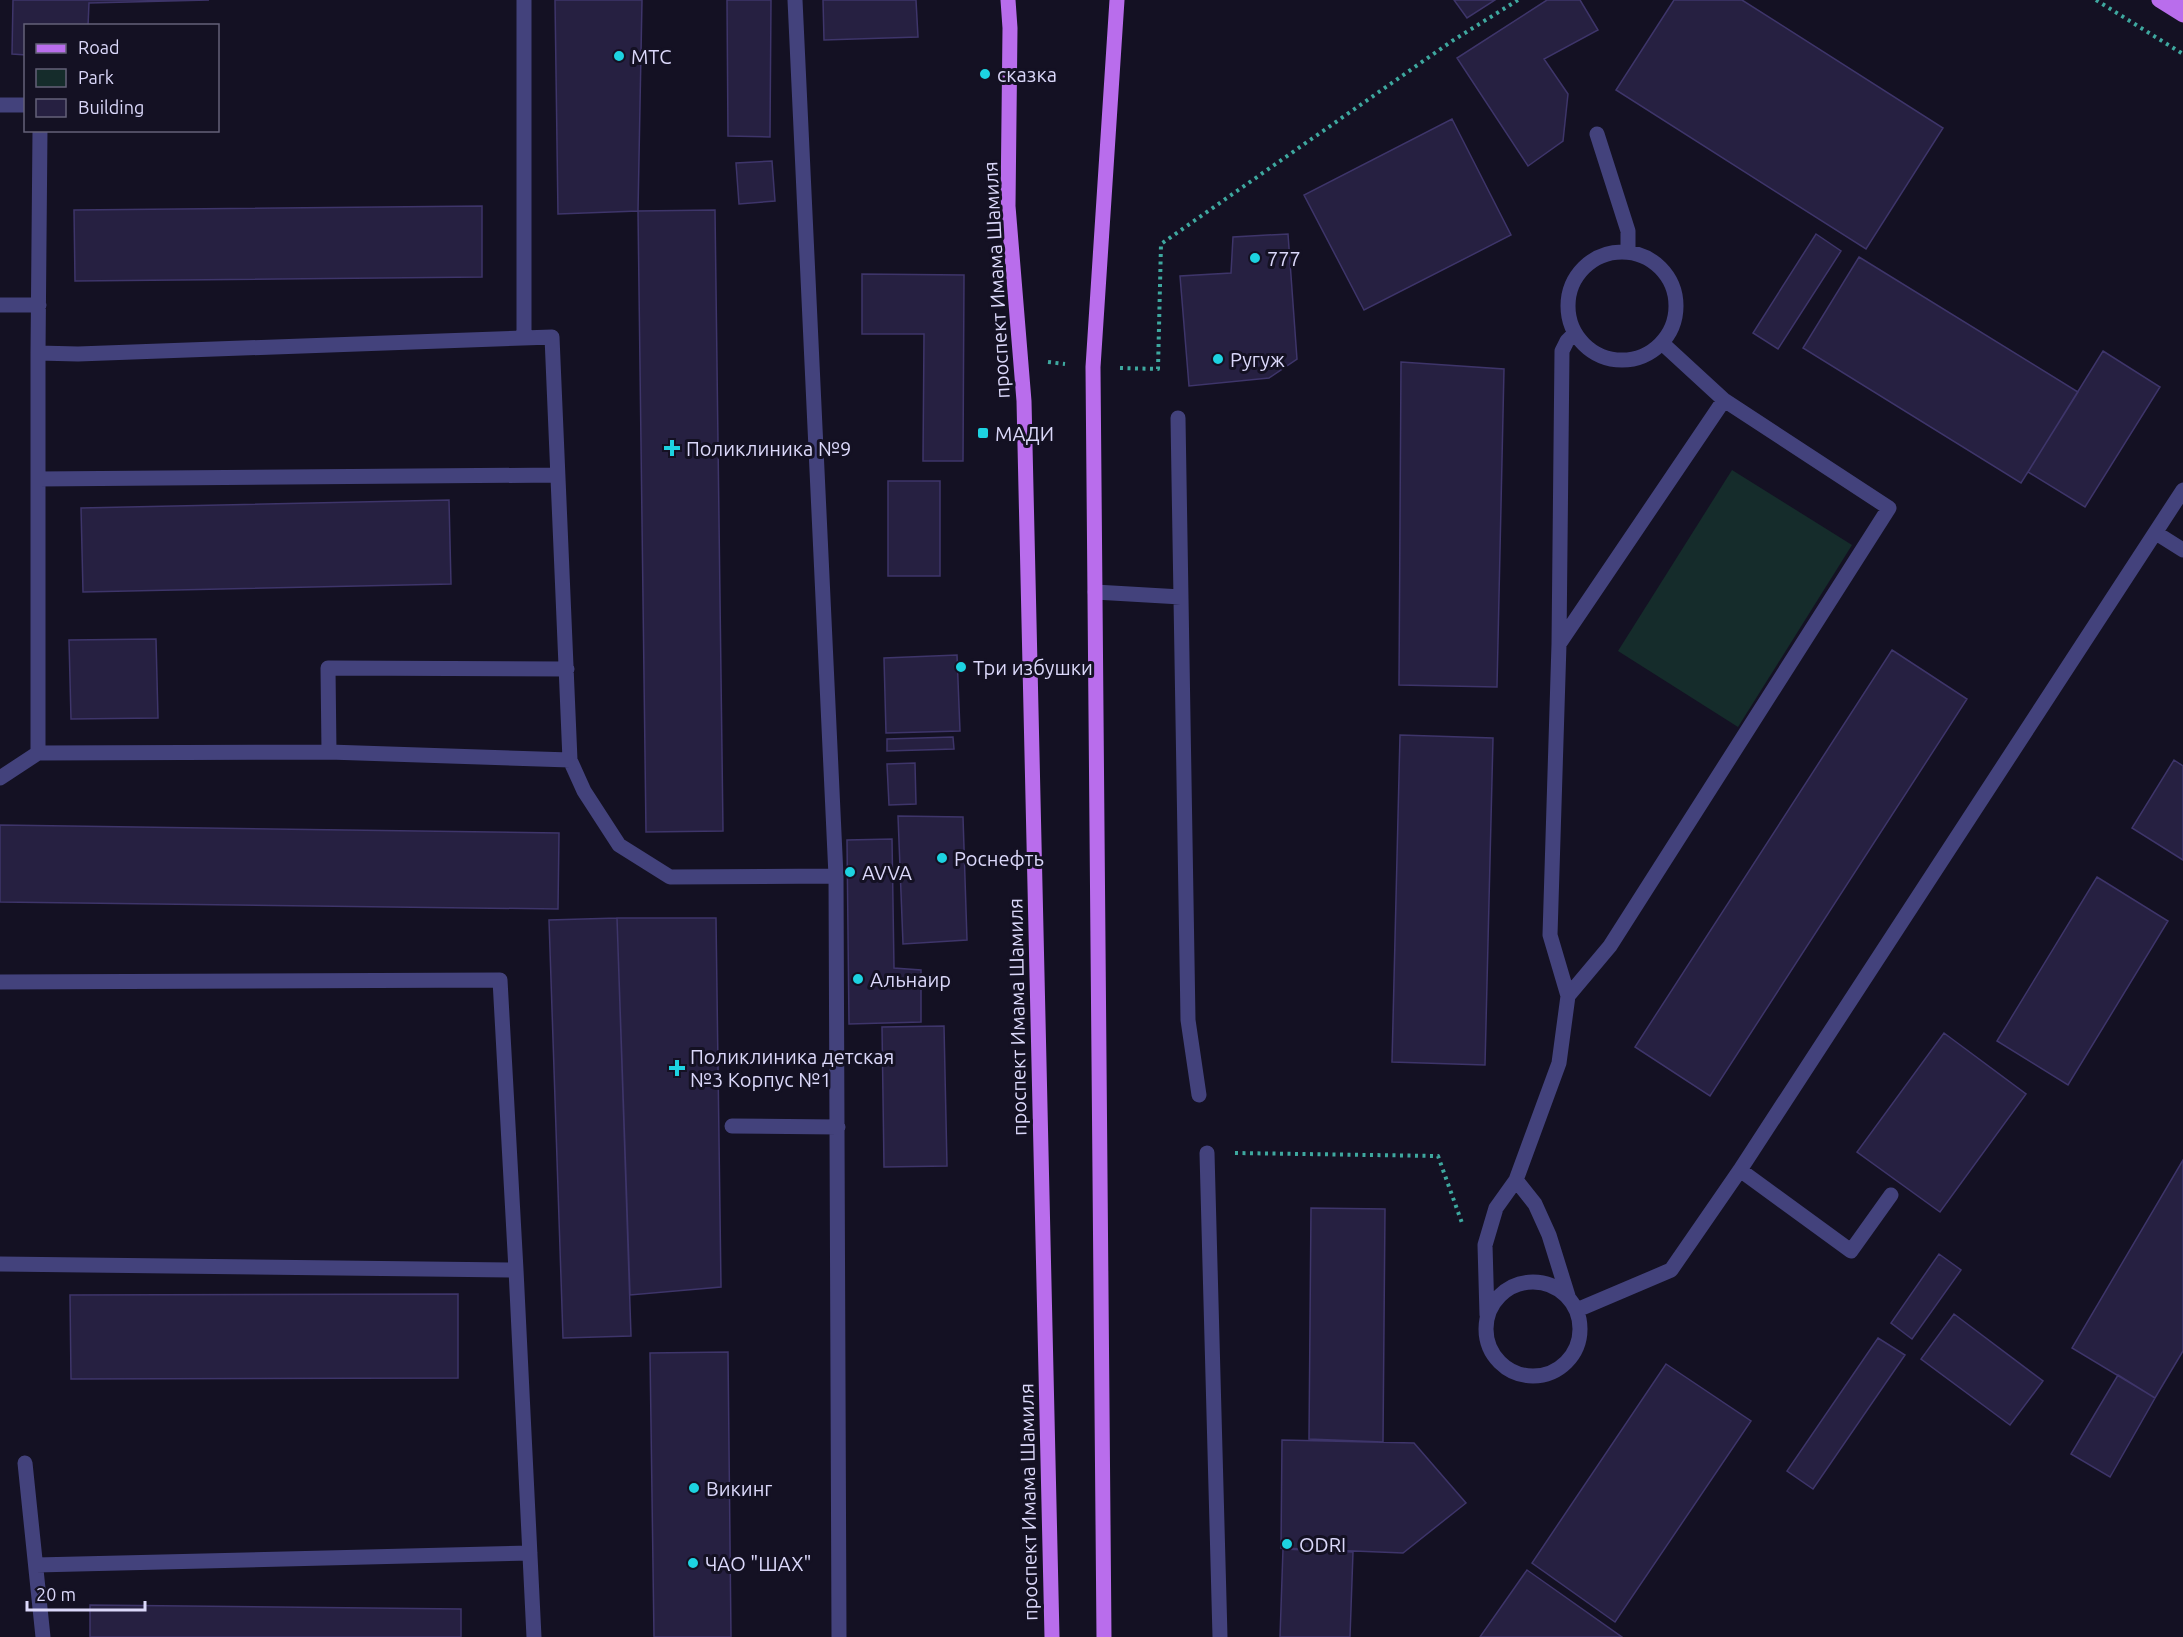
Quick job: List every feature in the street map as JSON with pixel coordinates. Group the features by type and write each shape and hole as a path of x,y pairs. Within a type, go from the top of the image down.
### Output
{"main road":[{"name":"проспект Имама Шамиля","path":"1008,0 1010,28 1008,206 1024,401 1052,1637"},
{"path":"1104,1637 1093,367 1117,0"},
{"path":"2159,0 2183,15"}],"street":[{"path":"524,0 524,338"},
{"path":"795,0 836,876 839,1637"},
{"path":"0,105 24,105"},
{"path":"38,753 40,132"},
{"path":"1597,134 1628,231 1628,252"},
{"path":"1628,252 1645,256 1659,266 1670,279 1676,296 1677,312 1672,329 1662,344 1649,354 1633,360 1616,361 1600,356 1586,347 1575,333 1569,317 1568,300 1572,284 1582,270 1595,259 1611,253 1628,252"},
{"path":"0,305 39,304"},
{"path":"1516,1180 1535,1204 1549,1235 1568,1296 1577,1310 1581,1326 1578,1343 1571,1357 1559,1369 1544,1375 1527,1376 1511,1371 1497,1362 1489,1347 1485,1332 1487,1315 1485,1245 1496,1208 1516,1180 1559,1063 1568,996 1550,935 1558,644 1562,351 1567,341 1575,333"},
{"path":"38,353 90,354 552,337 570,760 584,791 619,845 670,877 836,876"},
{"path":"1568,996 1610,946 1889,508 1724,400 1662,344"},
{"path":"1558,644 1724,400"},
{"path":"1178,418 1188,1020 1199,1095"},
{"path":"38,479 558,475"},
{"path":"1577,1310 1671,1270 1740,1170 2183,490"},
{"path":"2156,533 2183,550"},
{"path":"1095,592 1181,597"},
{"path":"329,752 328,668 567,669"},
{"path":"0,778 38,753 329,752 570,760"},
{"path":"0,982 500,980 534,1637"},
{"path":"732,1126 838,1127"},
{"path":"1207,1153 1220,1637"},
{"path":"1740,1170 1851,1251 1891,1195"},
{"path":"0,1264 516,1270"},
{"path":"1487,1315 1494,1300 1506,1289 1521,1282 1538,1281 1554,1286 1568,1296"},
{"path":"25,1463 43,1637"},
{"path":"36,1565 530,1553"}],"path":[{"path":"1021,359 1093,367 1158,369 1161,244 1452,41 1518,0"},
{"path":"2096,0 2183,54"},
{"path":"1207,1153 1438,1156 1464,1230"}],"green space":[{"path":"1732,470 1852,545 1738,727 1618,651"}],"building":[{"path":"13,0 209,0 89,3 88,24 24,24 24,55 12,54"},
{"path":"555,0 642,0 638,211 558,214"},
{"path":"727,0 771,0 770,137 728,136"},
{"path":"823,0 916,0 918,37 824,40"},
{"path":"1454,0 1495,0 1467,18"},
{"path":"1547,0 1580,0 1598,30 1544,59 1568,94 1563,141 1528,166 1457,58"},
{"path":"1674,0 1742,0 1943,128 1866,249 1616,90"},
{"path":"1452,119 1511,235 1364,310 1304,195"},
{"path":"772,161 775,201 739,204 736,163"},
{"path":"482,206 482,277 75,281 74,210"},
{"path":"715,210 723,831 646,832 638,211"},
{"path":"1288,234 1297,359 1269,378 1189,386 1180,276 1231,273 1233,237"},
{"path":"1816,234 1841,251 1778,349 1753,333"},
{"path":"1859,257 2078,392 2021,483 1803,348"},
{"path":"862,274 964,275 963,461 923,461 924,334 862,334"},
{"path":"2103,351 2160,387 2085,507 2028,472"},
{"path":"1401,362 1504,369 1497,687 1399,685"},
{"path":"888,481 940,481 940,576 888,576"},
{"path":"449,500 451,584 83,592 81,508"},
{"path":"156,639 158,718 71,719 69,640"},
{"path":"1892,650 1967,699 1710,1096 1635,1047"},
{"path":"957,655 960,731 886,733 884,658"},
{"path":"1400,735 1493,738 1485,1065 1392,1062"},
{"path":"953,737 954,749 887,751 887,739"},
{"path":"2174,760 2183,766 2183,860 2132,828"},
{"path":"915,763 916,804 889,805 887,764"},
{"path":"898,816 963,817 967,940 903,944"},
{"path":"0,825 559,833 558,909 0,902"},
{"path":"892,839 894,968 921,970 921,1022 849,1024 847,840"},
{"path":"2097,877 2168,921 2068,1085 1997,1041"},
{"path":"617,918 631,1336 563,1338 549,920"},
{"path":"617,918 716,918 721,1287 630,1295"},
{"path":"944,1026 947,1166 884,1167 882,1027"},
{"path":"1944,1033 2026,1094 1940,1212 1857,1152"},
{"path":"2183,1160 2183,1351 2155,1398 2072,1348"},
{"path":"1311,1208 1385,1209 1383,1442 1309,1439"},
{"path":"1939,1254 1961,1270 1912,1339 1891,1323"},
{"path":"458,1294 458,1378 71,1379 70,1295"},
{"path":"1954,1314 2043,1381 2010,1425 1921,1359"},
{"path":"1878,1338 1905,1355 1813,1489 1787,1471"},
{"path":"728,1352 731,1637 654,1637 650,1353"},
{"path":"1666,1364 1751,1421 1615,1622 1532,1563"},
{"path":"2118,1375 2155,1398 2110,1477 2071,1454"},
{"path":"1282,1440 1414,1443 1466,1503 1403,1553 1281,1548"},
{"path":"1283,1549 1353,1552 1350,1637 1280,1637"},
{"path":"1527,1570 1622,1637 1480,1637"},
{"path":"90,1605 461,1609 461,1637 90,1637"}],"place":[{"name":"МТС","path":"619,56"},
{"name":"сказка","path":"985,74"},
{"name":"777","path":"1255,258"},
{"name":"Ругуж","path":"1218,359"},
{"name":"МАДИ","path":"983,433"},
{"name":"Поликлиника №9","path":"672,448"},
{"name":"Три избушки","path":"961,667"},
{"name":"Роснефть","path":"942,858"},
{"name":"AVVA","path":"850,872"},
{"name":"Альнаир","path":"858,979"},
{"name":"Поликлиника детская №3 Корпус №1","path":"677,1068"},
{"name":"Викинг","path":"694,1488"},
{"name":"ODRI","path":"1287,1544"},
{"name":"ЧАО \"ШАХ\"","path":"693,1563"}]}
